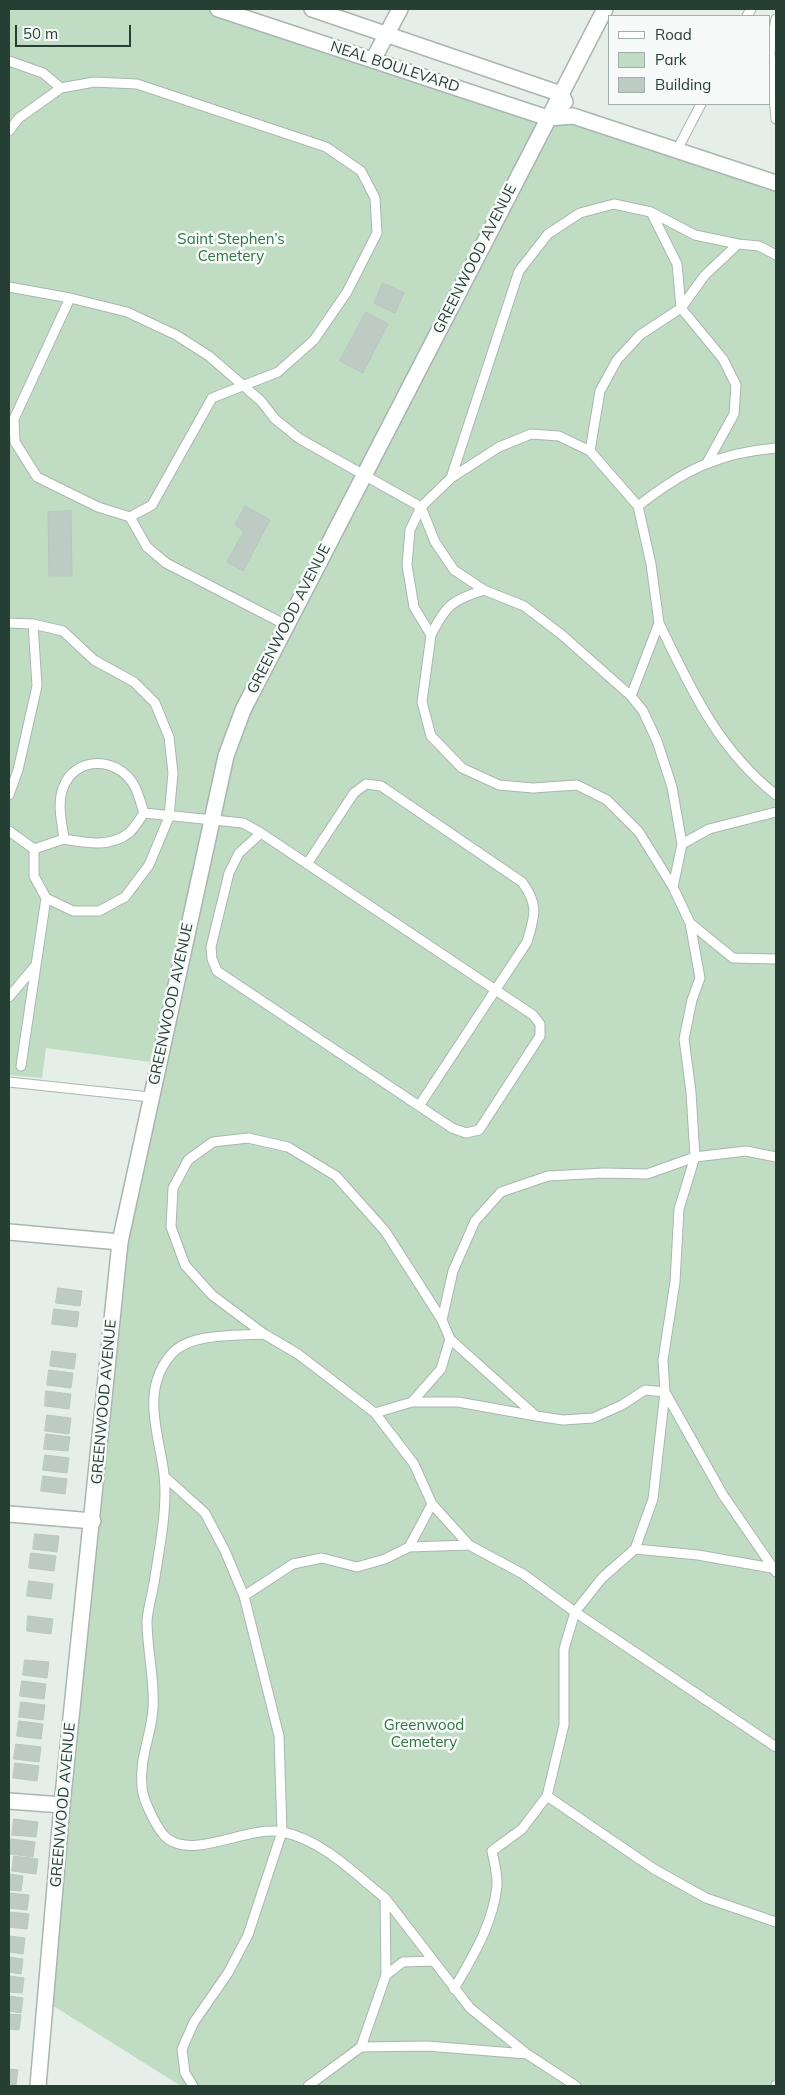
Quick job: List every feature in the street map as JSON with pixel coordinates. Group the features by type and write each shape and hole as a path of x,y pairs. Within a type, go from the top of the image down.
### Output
{"street":[{"name":"NEAL BOULEVARD","path":"218,9 548,118 573,116 776,183"},
{"name":"NEAL BOULEVARD","path":"312,9 562,94"},
{"path":"373,60 400,9"},
{"name":"GREENWOOD AVENUE","path":"38,2086 62,1805 93,1521 120,1242 226,756 242,710 605,9"},
{"path":"562,94 573,116"},
{"path":"9,1232 120,1242"},
{"path":"9,1514 93,1521"},
{"path":"9,1801 62,1805"}],"lane":[{"path":"776,19 770,53 776,119"},
{"path":"9,61 42,73 61,88"},
{"path":"9,131 19,118 61,88 94,82 137,84 326,147 361,170 375,198 377,233 347,292 314,340 278,372 212,398 152,505 130,517"},
{"path":"677,150 700,105"},
{"path":"451,478 519,271 548,234 580,212 614,204 651,212 695,234 738,244 759,246 776,255"},
{"path":"651,212 677,264 681,308 723,359 736,385 734,414 708,461"},
{"path":"590,451 600,391 617,360 640,336 681,308 705,275 738,244"},
{"path":"9,287 70,298 127,312 176,335 209,356 261,401 275,420 300,440 421,507 435,542 454,570 484,590 524,606 562,635 631,696 643,711 657,741 672,787 682,844 673,887"},
{"path":"70,298 14,419 12,443 37,478 98,507 130,517 147,547 166,563 286,625"},
{"path":"431,635 414,607 407,565 410,530 421,507 451,478 499,447 531,434 559,436 590,451 638,506 651,564 659,623 691,689 724,744 752,775 776,795"},
{"path":"638,506 668,482 708,461 751,450 776,448"},
{"path":"454,1988 474,1955 491,1918 497,1884 492,1851 522,1829 547,1796 564,1725 564,1649 575,1612 602,1578 635,1549 653,1499 665,1392 663,1360 675,1282 679,1209 695,1157 691,1092 684,1038 692,1000 700,978 690,923 673,887 639,832 607,800 577,785 533,788 499,785 462,768 431,736 422,702 431,635 441,615 458,598 484,590"},
{"path":"9,623 33,624 63,631 94,660 134,682 155,703 169,737 174,773 169,817 149,865 125,897 99,911 73,911 46,898 34,876 34,849"},
{"path":"631,696 659,623"},
{"path":"9,795 18,770 37,686 33,624"},
{"path":"64,839 60,812 62,790 71,773 87,764 105,763 122,771 135,786 144,813"},
{"path":"307,864 354,793 366,784 382,786 522,882 532,896 535,916 527,942 419,1106"},
{"path":"682,844 709,829 776,812"},
{"path":"144,813 243,823 261,833 533,1015 540,1024 540,1036 479,1130 466,1133 452,1128 217,971 212,959 211,947 229,873 238,853 261,833"},
{"path":"34,849 64,839 89,844 112,842 130,832 144,813"},
{"path":"9,831 34,849"},
{"path":"22,1066 46,898"},
{"path":"690,923 733,958 776,960"},
{"path":"9,997 36,964"},
{"path":"9,1082 150,1098"},
{"path":"536,1416 450,1339 442,1320 385,1231 336,1176 288,1148 248,1138 213,1142 188,1160 173,1188 172,1227 185,1266 212,1295 264,1334 298,1354 375,1413 414,1464 432,1504 470,1544 523,1574 575,1612 776,1747"},
{"path":"442,1320 454,1271 475,1222 501,1192 548,1176 604,1173 647,1174 695,1157 746,1151 776,1157"},
{"path":"264,1334 195,1339 169,1356 154,1386 153,1414 164,1476 162,1536 147,1620 154,1709 141,1760 142,1790 154,1820 168,1839 190,1847 215,1843 256,1831 282,1832 302,1838 338,1861 385,1898 470,2008 527,2054 576,2086"},
{"path":"412,1402 441,1369 450,1339"},
{"path":"375,1413 412,1402 458,1402 563,1420 593,1418 622,1405 645,1390 665,1392"},
{"path":"665,1392 723,1495 774,1570"},
{"path":"164,1476 205,1513 225,1551 244,1596 279,1736 282,1832 248,1934 228,1973 194,2022 182,2049 185,2074 193,2086"},
{"path":"409,1547 432,1504"},
{"path":"244,1596 293,1564 322,1558 357,1567 385,1559 409,1547 470,1544"},
{"path":"635,1549 698,1555 774,1570"},
{"path":"547,1796 639,1860 706,1898 776,1922"},
{"path":"308,2086 361,2047 386,1976 385,1898"},
{"path":"386,1976 402,1962 432,1961"},
{"path":"361,2047 427,2046 527,2054"}],"green space":[{"name":"Greenwood Cemetery","path":"9,9 218,9 548,118 573,116 776,183 776,2086 181,2086 47,2002 120,1242 158,1063 46,1048 42,1078 9,1075"}],"building":[{"path":"383,283 404,293 395,313 374,303"},
{"path":"366,312 388,324 363,373 340,361"},
{"path":"245,506 270,520 243,571 227,562 244,531 235,525"},
{"path":"71,511 72,576 49,576 48,512"},
{"path":"58,1288 82,1291 80,1306 56,1303"},
{"path":"54,1309 79,1312 77,1327 52,1324"},
{"path":"52,1351 76,1354 74,1369 50,1366"},
{"path":"49,1370 73,1373 71,1388 47,1385"},
{"path":"46,1391 71,1394 69,1409 45,1406"},
{"path":"47,1415 71,1418 69,1434 45,1431"},
{"path":"46,1434 70,1437 68,1451 44,1449"},
{"path":"45,1455 69,1458 67,1473 43,1470"},
{"path":"43,1476 67,1479 65,1494 41,1491"},
{"path":"35,1534 59,1536 57,1552 33,1549"},
{"path":"31,1553 56,1556 54,1571 29,1568"},
{"path":"29,1581 53,1584 51,1599 27,1596"},
{"path":"28,1616 53,1619 51,1634 27,1631"},
{"path":"25,1660 49,1662 47,1678 23,1675"},
{"path":"22,1681 46,1684 44,1699 20,1696"},
{"path":"21,1702 45,1705 43,1720 19,1717"},
{"path":"19,1721 43,1724 41,1739 17,1736"},
{"path":"16,1744 41,1747 39,1762 14,1759"},
{"path":"15,1763 39,1766 37,1781 13,1778"},
{"path":"14,1819 38,1822 36,1837 12,1835"},
{"path":"11,1839 35,1842 33,1857 9,1854"},
{"path":"14,1856 38,1859 36,1874 12,1871"},
{"path":"9,1874 23,1876 21,1891 9,1890"},
{"path":"9,1893 29,1895 27,1910 9,1908"},
{"path":"9,1912 29,1914 27,1929 9,1927"},
{"path":"9,1936 25,1938 23,1954 9,1952"},
{"path":"9,1957 23,1959 21,1974 9,1972"},
{"path":"9,1976 24,1978 22,1993 9,1992"},
{"path":"9,1996 23,1998 21,2013 9,2011"},
{"path":"9,2014 21,2015 19,2030 9,2029"},
{"path":"9,2069 18,2070 16,2085 9,2084"}],"park label":[{"name":"Saint Stephen’s Cemetery","path":"231,248"}]}
